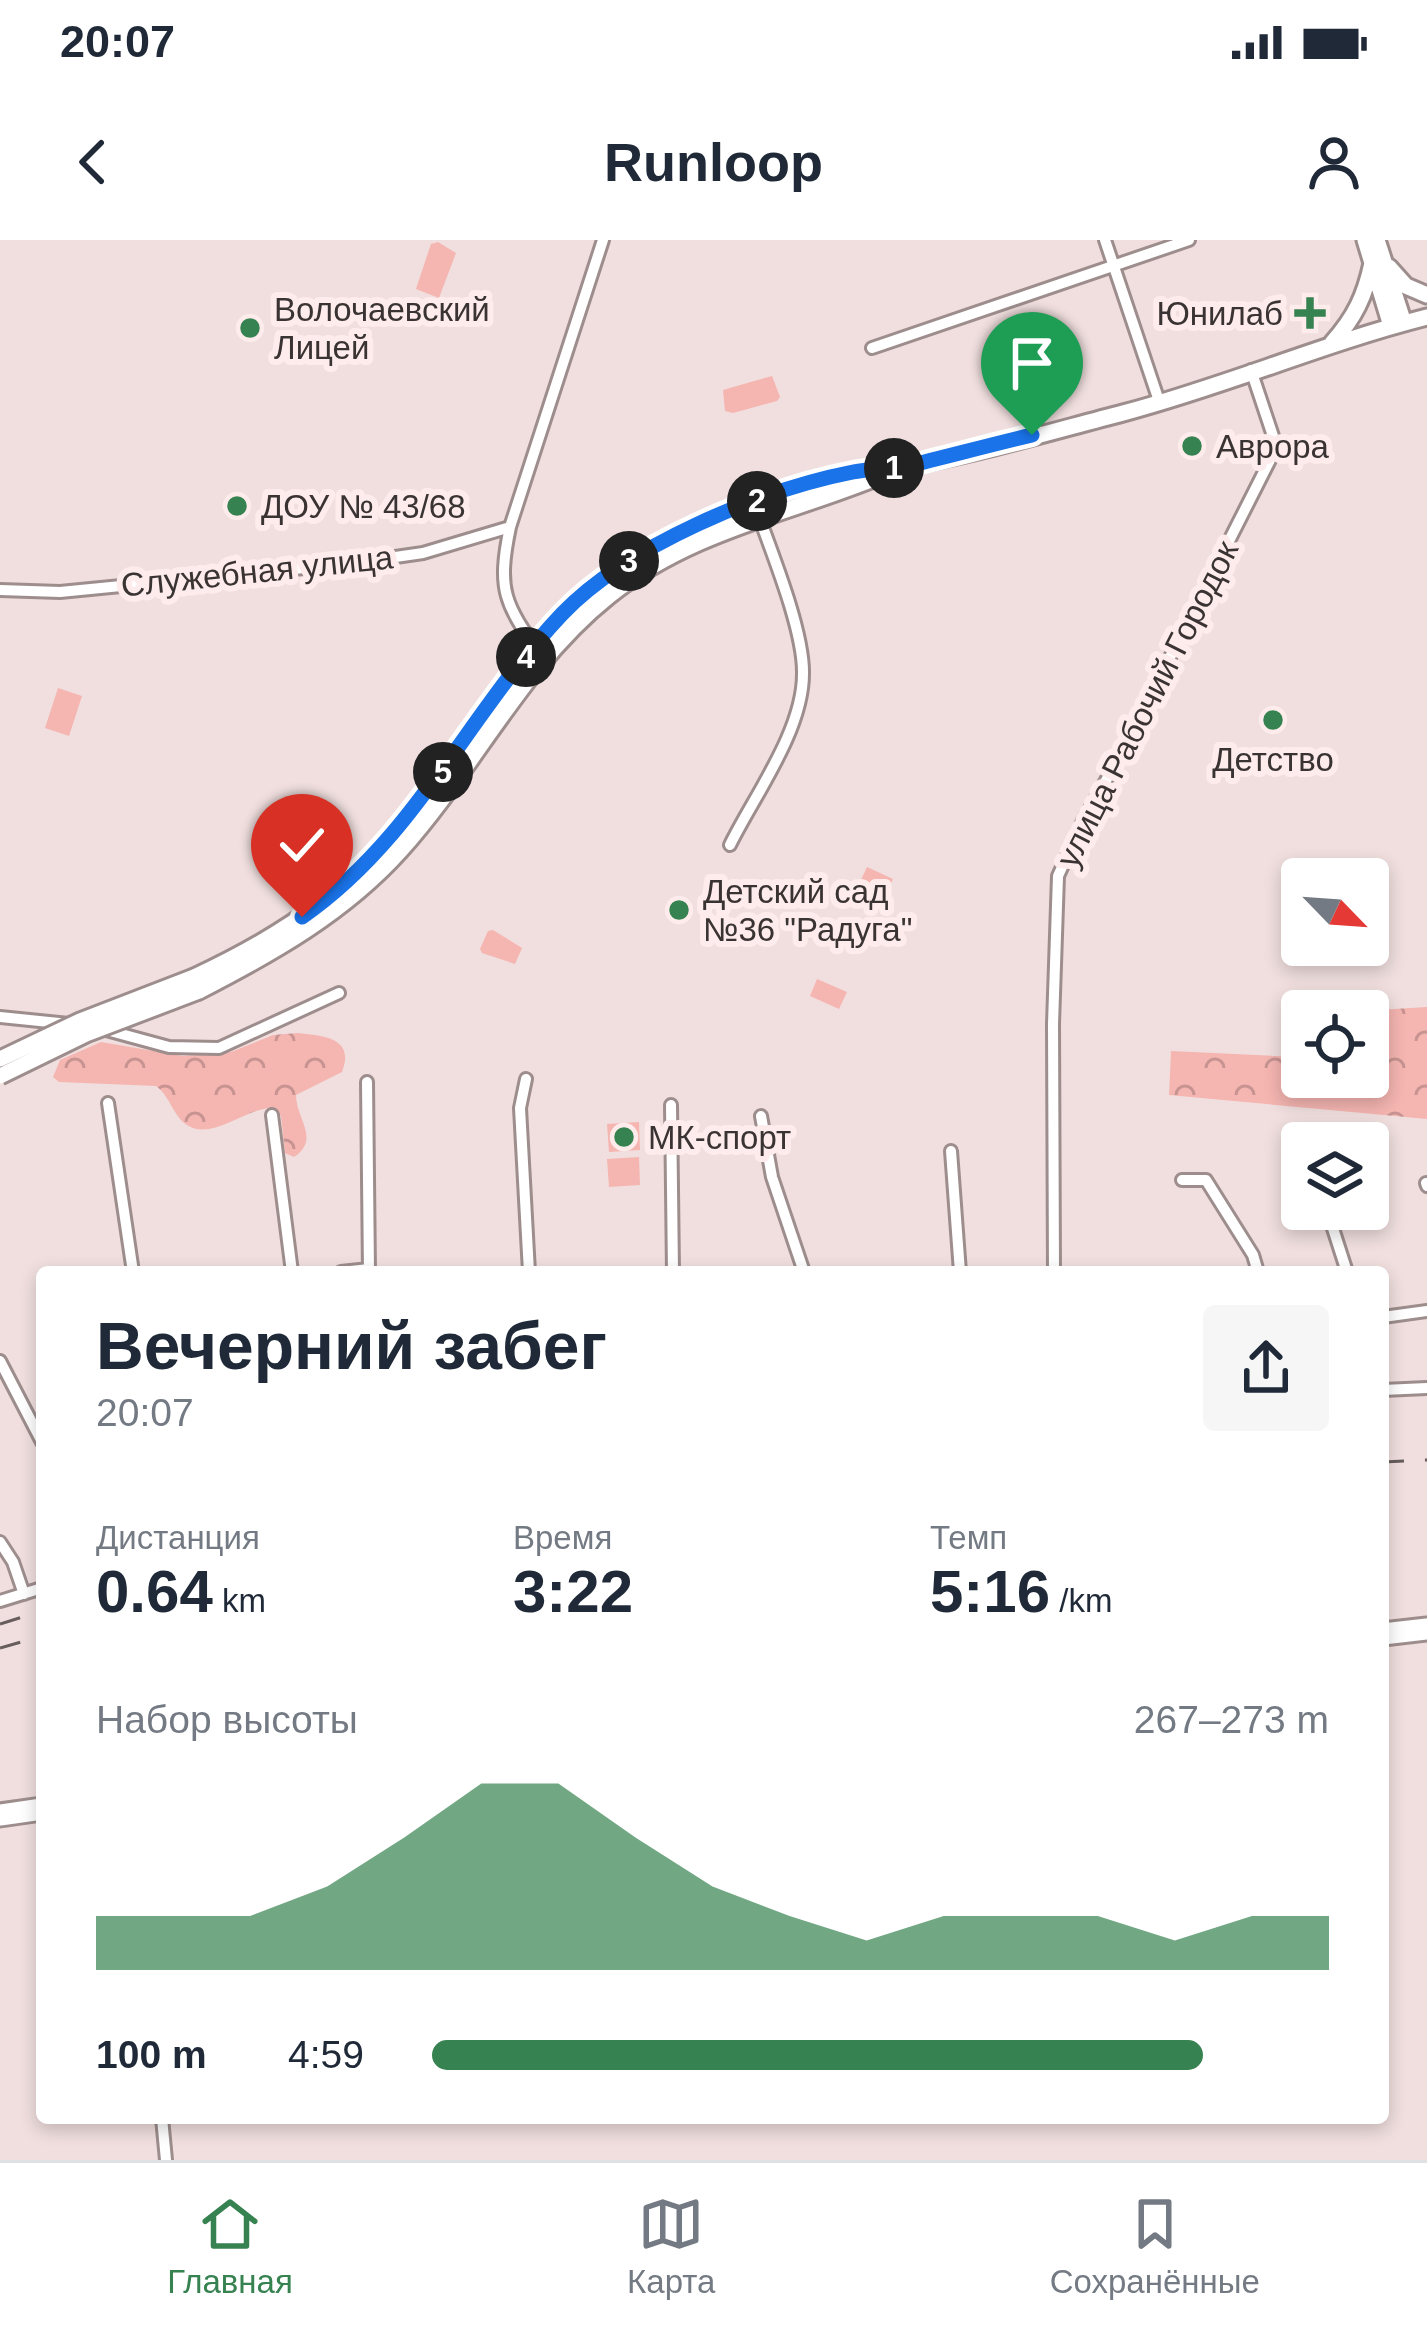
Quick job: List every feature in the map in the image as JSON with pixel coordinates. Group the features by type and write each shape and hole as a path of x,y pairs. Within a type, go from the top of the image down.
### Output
{"highway":[{"path":"1389,1633 1427,1629"},
{"path":"0,1815 36,1810"}],"main road":[{"path":"1365,240 1378,261 1406,286 1427,295"},
{"path":"1377,240 1378,261 1397,324"},
{"path":"1332,343 1351,322 1378,261"},
{"path":"0,1076 309,929 377,876 434,810 539,654 646,569 756,510 901,467 1159,401 1332,343 1427,317"},
{"path":"0,1059 80,1021 196,984"}],"street":[{"path":"539,654 509,608 502,586 510,526 603,240"},
{"path":"1105,240 1159,401"},
{"path":"872,348 1189,240"},
{"name":"улица Рабочий Городок","path":"1054,1266 1053,1024 1061,866 1270,460 1273,436 1251,370"},
{"path":"730,845 776,759 797,705 803,674 778,566 756,510"},
{"name":"Служебная улица","path":"0,590 60,592 354,563 423,554 510,526"},
{"path":"0,1017 97,1027 169,1047 219,1048 339,993"},
{"path":"526,1079 520,1108 530,1266"},
{"path":"368,1082 369,1266"},
{"path":"109,1103 132,1266"},
{"path":"671,1105 673,1266"},
{"path":"272,1115 291,1266"},
{"path":"761,1116 772,1178 803,1266"},
{"path":"951,1150 960,1266"},
{"path":"1183,1180 1207,1180 1256,1266"},
{"path":"1334,1230 1345,1266"},
{"path":"1389,1316 1427,1311"},
{"path":"0,1361 36,1430"},
{"path":"1389,1390 1427,1388"},
{"path":"0,1542 24,1594"},
{"path":"0,1601 36,1590"},
{"path":"163,2124 166,2160"}],"green space":[{"path":"438,242 456,253 439,298 416,289 431,244"},
{"path":"772,376 780,397 777,401 725,411 723,390"},
{"path":"58,688 82,696 69,736 45,728"},
{"path":"867,867 893,879 885,896 859,884"},
{"path":"488,931 522,948 515,964 482,953"},
{"path":"817,979 847,992 839,1009 810,996"},
{"path":"1427,1007 1427,1119 1169,1095 1171,1051 1281,1056 1281,1098 1389,1098 1389,1009"},
{"path":"298,1033 335,1041 345,1061 342,1072 296,1095 306,1143 294,1157 285,1153 281,1116 274,1108 219,1127 197,1129 182,1121 156,1086 59,1082 53,1077 60,1060 101,1042 183,1056 231,1052 273,1035"},
{"name":"МК-спорт","path":"639,1122 640,1150 609,1152 607,1124"},
{"path":"639,1157 640,1185 609,1187 607,1159"}],"railway":[{"path":"1389,1462 1427,1460"},
{"path":"0,1624 36,1613"},
{"path":"0,1648 36,1638"}],"place":[{"name":"Юнилаб","path":"1310,313"},
{"name":"Волочаевский Лицей","path":"250,328"},
{"name":"Аврора","path":"1192,446"},
{"name":"ДОУ № 43/68","path":"237,506"},
{"name":"Детство","path":"1273,720"},
{"name":"Детский сад №36 \"Радуга\"","path":"679,910"},
{"name":"МК-спорт","path":"624,1137"}],"route":[{"path":"302,917 334,895 390,838 429,792 491,701 563,613 596,583 675,535 754,502 854,471 901,467 1032,435"}]}
